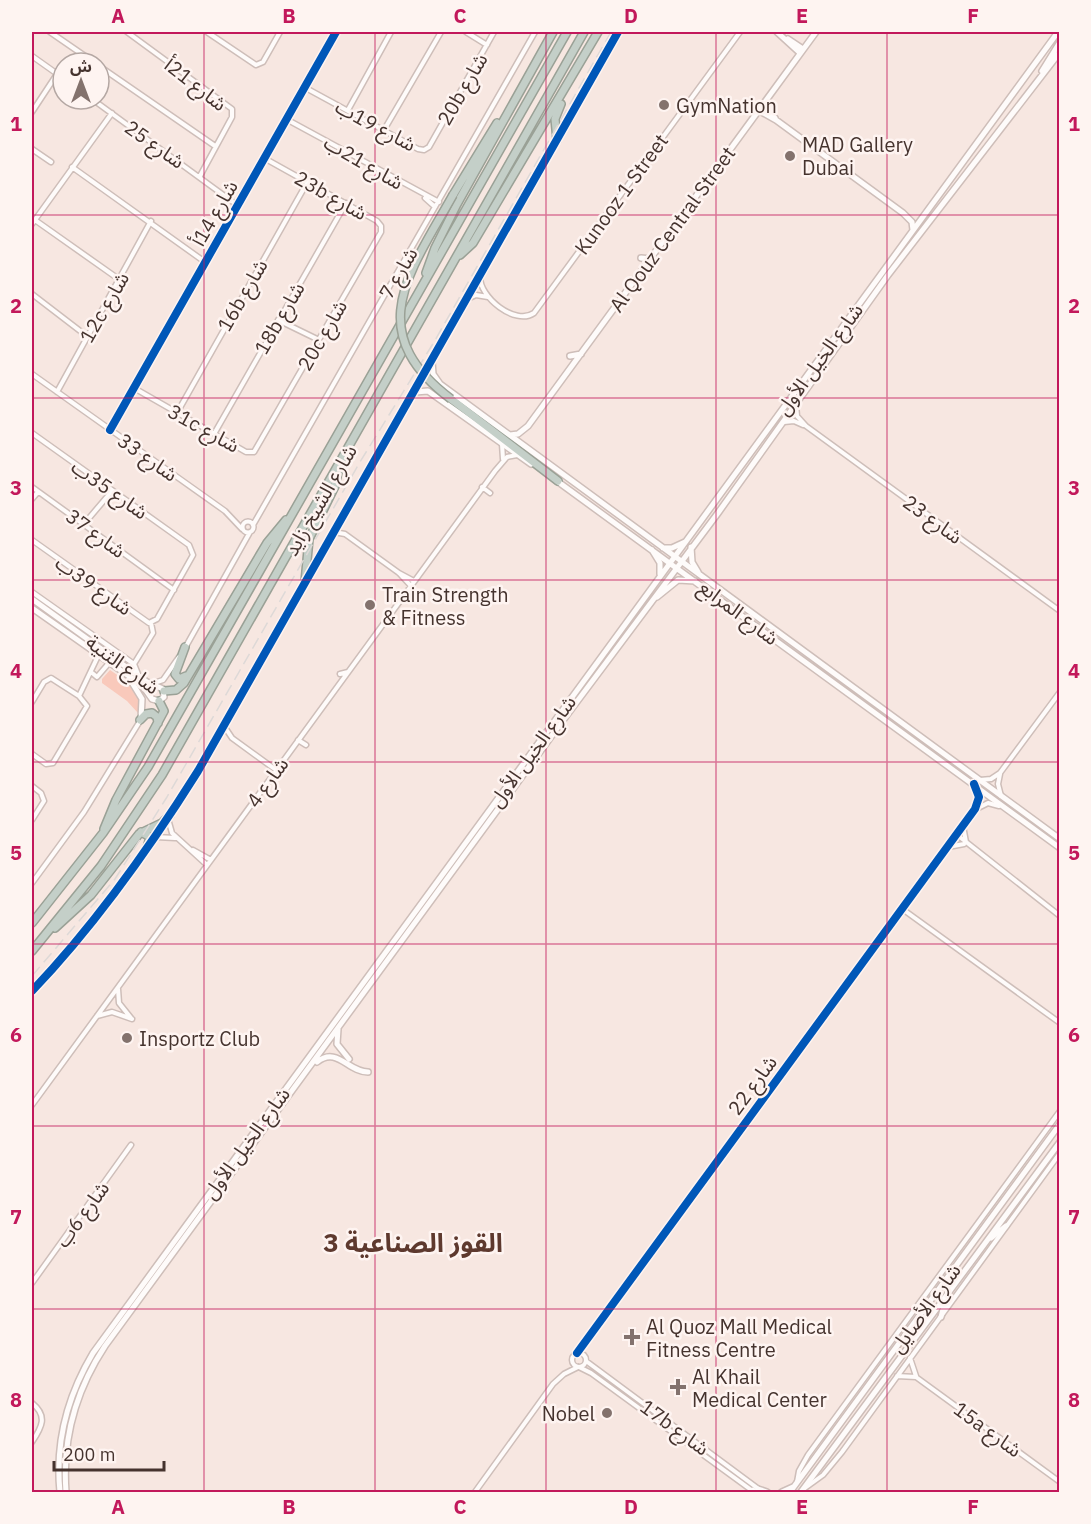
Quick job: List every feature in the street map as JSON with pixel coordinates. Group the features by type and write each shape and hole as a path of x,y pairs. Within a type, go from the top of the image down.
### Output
{"highway":[{"path":"424,283 432,255 447,223 553,32"},
{"name":"شارع الشيخ زايد","path":"32,923 103,833 148,767 567,32"},
{"name":"شارع الشيخ زايد","path":"32,951 101,866 151,793 338,468 584,32"},
{"path":"458,256 473,243 598,32"},
{"path":"557,140 556,115 579,64"},
{"path":"510,107 488,137 409,274 402,294 400,314 404,342 413,361 430,383 558,481"},
{"path":"306,582 309,539 335,486 338,468"},
{"path":"164,691 179,688 270,538 291,516"},
{"path":"185,647 175,676 183,679 192,669"},
{"path":"103,833 116,800 164,709 159,701"},
{"path":"140,720 146,714 152,713 157,717 158,723"},
{"path":"50,931 67,920 91,895 141,832 162,823 169,817"},
{"path":"141,832 150,837 147,848"}],"main road":[{"path":"32,991 78,939 169,817 224,726 618,32"},
{"path":"777,32 802,51"},
{"name":"Al Qouz Central Street","path":"509,435 518,434 528,426 816,32"},
{"name":"شارع الخيل الأول","path":"60,1492 59,1457 66,1417 79,1379 93,1353 1057,32"},
{"path":"1041,76 1047,60 1059,42"},
{"name":"شارع الخيل الأول","path":"66,1492 65,1463 70,1425 81,1390 94,1365 947,196 990,145 1059,52"},
{"path":"760,108 903,213 912,222 912,232"},
{"path":"688,194 694,199"},
{"path":"903,213 916,216 925,214"},
{"path":"641,258 651,259"},
{"path":"570,356 581,354"},
{"path":"432,360 433,374 440,384"},
{"path":"412,394 422,390 429,392 432,384 440,384"},
{"name":"شارع المرابع","path":"440,384 662,548 701,583 976,782 1001,796 1059,839"},
{"name":"شارع المرابع","path":"429,392 647,544 673,559"},
{"path":"528,426 524,441 528,449"},
{"path":"662,548 672,548 687,541"},
{"path":"647,544 660,560 660,576"},
{"path":"692,547 692,562 700,576"},
{"name":"شارع المرابع","path":"679,564 700,576 976,782 1059,848"},
{"path":"653,599 678,580 701,583"},
{"name":"شارع الثنية","path":"32,608 147,689 152,699 159,701 164,697 164,691 39,605 33,595"},
{"path":"128,677 142,699 140,720"},
{"path":"339,1027 337,1044 349,1059"},
{"path":"309,1068 322,1058 330,1056 368,1072"},
{"name":"شارع الأصايل","path":"794,1488 1059,1124"},
{"name":"شارع الأصايل","path":"803,1490 1059,1142"},
{"path":"987,1240 1006,1226"},
{"path":"941,1317 947,1296"},
{"path":"782,1492 794,1488"}],"street":[{"path":"50,32 78,51"},
{"name":"شارع 21أ","path":"127,32 229,105 232,109 231,117 214,148"},
{"path":"207,32 251,64 258,65 263,62 280,32"},
{"name":"شارع 14أ","path":"109,429 335,32"},
{"path":"347,109 392,32"},
{"path":"385,131 441,32"},
{"path":"466,32 488,43"},
{"name":"20b شارع","path":"429,147 494,32"},
{"name":"شارع 7","path":"250,532 258,513 536,32"},
{"name":"Kunooz 1 Street","path":"491,299 516,316 524,318 534,313 739,32"},
{"path":"32,56 51,70"},
{"path":"111,75 214,148 198,175"},
{"path":"32,112 51,86"},
{"name":"شارع 19ب","path":"305,86 418,150 429,147"},
{"path":"32,224 111,112"},
{"name":"شارع 25","path":"111,112 238,203"},
{"name":"شارع 21ب","path":"287,118 422,195 439,202"},
{"path":"32,149 51,162"},
{"name":"23b شارع","path":"265,157 378,222"},
{"path":"73,166 206,260"},
{"name":"16b شارع","path":"175,412 307,180"},
{"name":"شارع 21ب","path":"422,195 435,207"},
{"name":"18b شارع","path":"213,434 345,202"},
{"path":"36,219 121,278"},
{"name":"12c شارع","path":"56,391 153,222"},
{"name":"20c شارع","path":"257,448 381,232 378,222"},
{"path":"480,276 481,287 491,299"},
{"path":"32,294 88,335"},
{"path":"465,301 476,295 491,299"},
{"path":"279,318 318,341"},
{"name":"شارع 33","path":"32,374 236,519 253,525"},
{"name":"31c شارع","path":"133,389 248,453 257,448"},
{"path":"796,402 797,416 806,426"},
{"path":"781,424 792,421 806,426"},
{"name":"شارع 23","path":"806,426 1059,611"},
{"name":"شارع 35ب","path":"32,433 189,545 192,557 174,589"},
{"path":"502,444 503,460 517,455"},
{"name":"شارع 4","path":"32,1106 503,460"},
{"path":"483,487 490,493"},
{"path":"32,498 35,490"},
{"name":"شارع 37","path":"35,490 174,589"},
{"path":"86,525 111,490"},
{"name":"شارع 7","path":"246,522 258,513"},
{"name":"شارع 33","path":"236,519 243,530"},
{"path":"340,521 345,534"},
{"path":"242,542 246,522"},
{"path":"151,684 163,680 185,647 242,542 250,532 243,530"},
{"path":"333,533 345,534 399,573 414,581"},
{"name":"شارع 39ب","path":"32,540 145,621 151,622 158,618 174,589"},
{"path":"399,573 411,585"},
{"path":"33,595 134,664 138,675"},
{"path":"134,664 153,633 151,622"},
{"path":"78,695 98,656"},
{"path":"90,672 98,677 109,663"},
{"path":"340,674 348,672"},
{"path":"32,702 44,682 49,679 56,680 78,695 86,703 87,710 55,762 46,764 32,754"},
{"path":"975,809 978,794 976,782 988,780 1000,773 1059,692"},
{"path":"32,883 83,814 140,720"},
{"path":"224,726 232,738 276,770"},
{"path":"218,736 232,738"},
{"path":"298,740 306,745"},
{"path":"1000,773 998,784 1001,796"},
{"path":"32,786 39,791 43,804 32,820"},
{"path":"975,809 983,804 993,803 1011,812"},
{"name":"شارع 22","path":"572,1359 587,1342 606,1311 975,809"},
{"path":"169,817 170,830 207,865"},
{"path":"963,825 965,843"},
{"path":"955,835 1059,916"},
{"path":"155,837 168,836 179,840"},
{"path":"945,849 965,843"},
{"path":"191,850 211,860"},
{"path":"901,908 1059,1023"},
{"path":"97,1016 112,1012 132,1019 119,1003 118,987"},
{"path":"794,1488 804,1460 1059,1111"},
{"name":"شارع 6ب","path":"32,1283 131,1145"},
{"path":"803,1490 819,1479 829,1468 1059,1153"},
{"name":"شارع 22","path":"586,1359 587,1342"},
{"name":"17b شارع","path":"577,1353 758,1492"},
{"path":"910,1357 911,1369 916,1377"},
{"path":"564,1374 572,1359"},
{"name":"17b شارع","path":"572,1359 573,1365 758,1492"},
{"path":"475,1492 553,1384 586,1359"},
{"path":"895,1376 907,1374 916,1377"},
{"name":"15a شارع","path":"916,1377 1059,1482"},
{"path":"32,1403 42,1415 42,1427 32,1442"},
{"path":"655,1421 674,1432 680,1431"}],"shaded area":[{"path":"110,670 129,683 140,698 138,713 127,701 102,683 102,679"}],"railway":[{"path":"32,976 115,879 167,797 360,462 434,342 611,32"}],"cycle path":[{"path":"110,430 336,32"},
{"path":"32,991 99,913 160,829 198,771 618,32"},
{"path":"577,1353 975,809 979,797 974,784"}],"place":[{"name":"GymNation","path":"664,105"},
{"name":"MAD Gallery Dubai","path":"790,156"},
{"name":"Train Strength & Fitness","path":"370,605"},
{"name":"Insportz Club","path":"127,1038"},
{"name":"Al Quoz Mall Medical Fitness Centre","path":"632,1337"},
{"name":"Al Khail Medical Center","path":"678,1387"},
{"name":"Nobel","path":"607,1413"}],"district":[{"name":"القوز الصناعية 3","path":"413,1242"}]}
